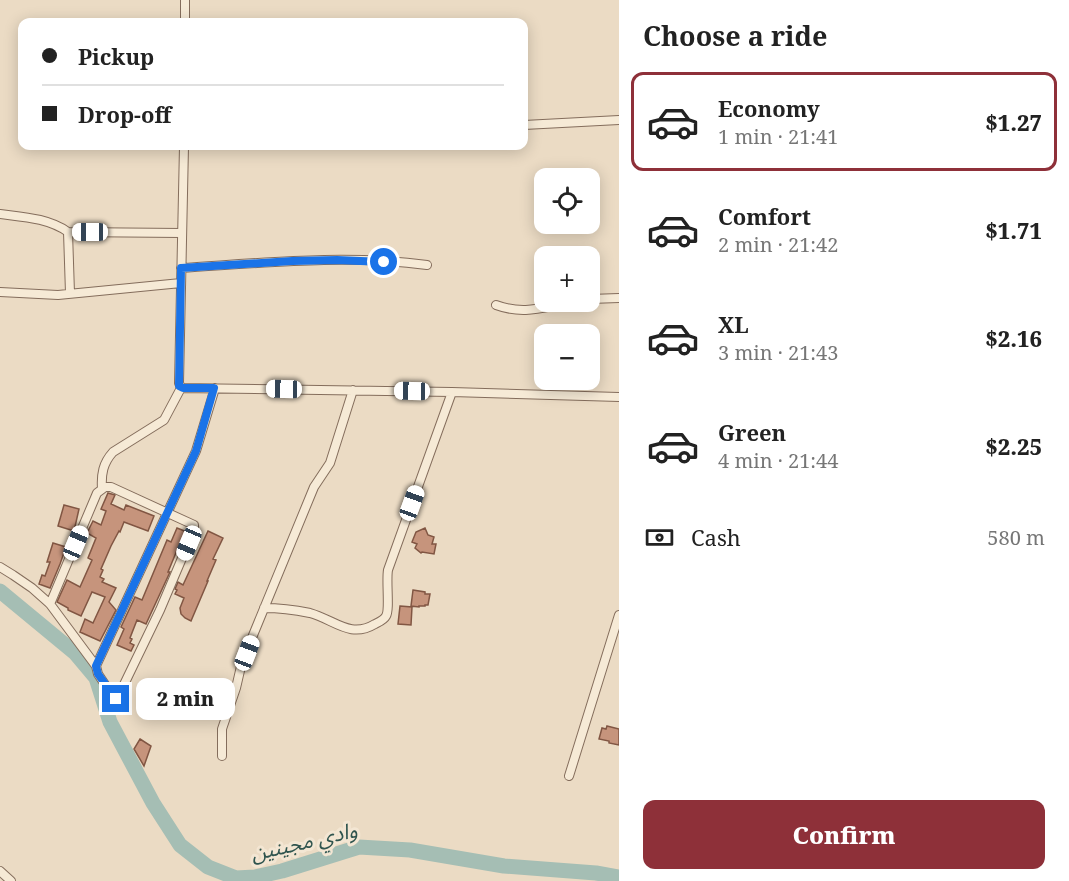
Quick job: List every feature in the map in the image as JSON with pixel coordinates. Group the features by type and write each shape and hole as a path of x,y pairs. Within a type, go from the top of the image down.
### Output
{"street":[{"path":"185,0 185,18"},
{"path":"528,125 619,120"},
{"path":"102,489 102,470 109,456 164,420 181,388 179,383 184,150"},
{"path":"0,214 40,220 68,232 182,233"},
{"path":"68,232 70,293"},
{"path":"181,268 337,260 427,266"},
{"path":"0,292 48,295 181,283"},
{"path":"600,298 619,298"},
{"path":"496,304 508,309 534,310"},
{"path":"181,388 619,397"},
{"path":"96,666 196,451 214,388"},
{"path":"222,756 222,729 242,662 314,487 330,463 353,390"},
{"path":"264,608 312,614 352,630 368,628 385,618 388,570 452,392"},
{"path":"0,567 32,588 50,604 96,666 98,674 114,698 117,699 160,610 194,530 194,525 111,487 102,489 97,493 50,604"},
{"path":"569,776 619,615"},
{"path":"0,871 11,881"}],"building":[{"path":"108,493 115,495 111,504 124,510 126,505 154,516 148,531 124,522 101,569 103,570 100,577 104,579 102,582 116,588 109,602 116,610 100,641 80,632 85,619 93,623 105,597 92,592 81,616 57,602 67,580 80,587 92,560 88,558 96,538 87,533 93,521 101,525 106,511 101,509"},
{"path":"64,505 79,509 74,531 58,526"},
{"path":"177,528 187,532 182,544 180,543 168,572 170,572 146,624 137,620 130,638 132,639 130,643 134,645 131,651 117,645 124,629 121,627 135,597 142,600 167,540 171,542"},
{"path":"425,528 428,535 434,537 432,544 436,544 434,554 421,553 415,548 417,544 412,542 416,532"},
{"path":"208,531 223,538 191,621 181,614 180,608 184,598 175,594 177,590 175,589 178,582 183,585"},
{"path":"53,543 66,547 50,588 39,584 50,562 47,562"},
{"path":"413,590 430,594 428,605 411,606"},
{"path":"400,606 412,607 411,625 398,624"},
{"path":"153,683 166,688 157,716 143,711"},
{"path":"607,726 619,729 619,745 599,739 602,728 606,729"},
{"path":"140,739 151,746 144,766 134,749"}],"waterway":[{"name":"وادي مجينين","path":"0,591 75,653 96,678 110,722 153,803 180,845 208,867 236,878 255,877 359,847 410,850 504,866 619,877"}],"route":[{"path":"116,699 98,674 96,666 196,451 214,388 179,386 181,268 292,261 384,262"}]}
